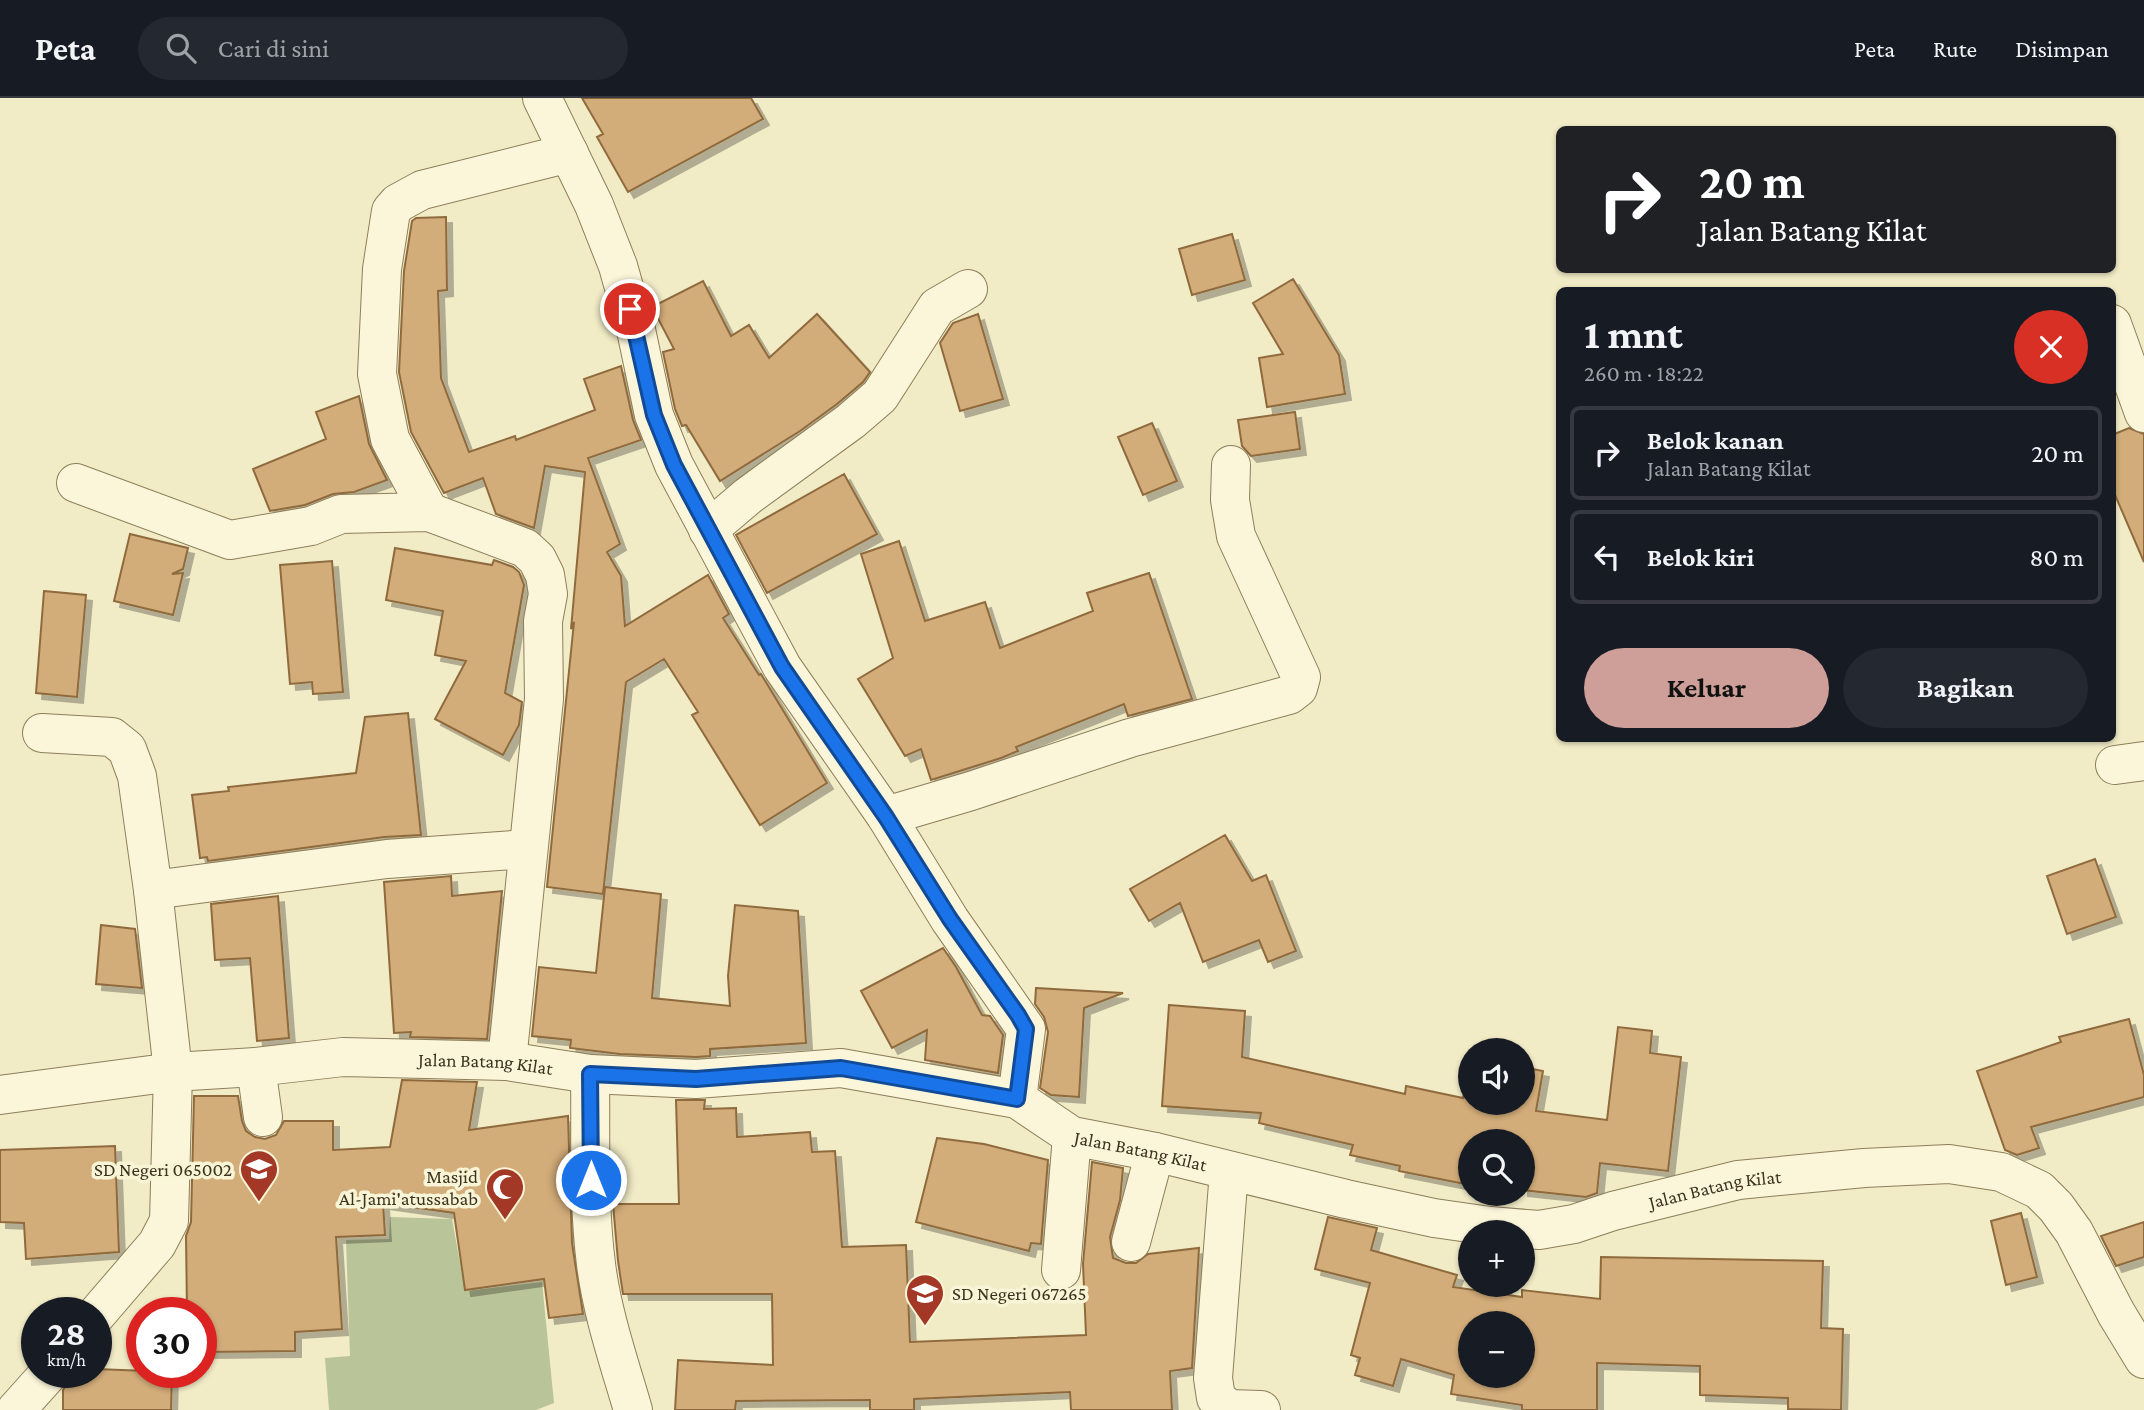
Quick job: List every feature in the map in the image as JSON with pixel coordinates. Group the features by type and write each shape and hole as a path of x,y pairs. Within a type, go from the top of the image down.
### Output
{"street":[{"path":"542,98 594,205 618,266 636,330 654,415 674,465 782,667 886,817 950,919 1026,1029 1017,1099"},
{"path":"429,512 390,439 377,374 382,269 391,211 398,203 422,190 569,153"},
{"path":"708,530 748,496 852,421 880,396 937,307 968,289"},
{"path":"2116,341 2131,405"},
{"path":"886,817 1130,738 1289,695 1298,688 1301,677 1236,536 1230,500 1231,465"},
{"path":"76,483 230,540 311,526 341,514 429,512 525,548 537,559 545,575 548,594 543,621 544,699 507,1061"},
{"path":"42,733 112,737 127,749 137,776 153,890 173,1072 169,1221 157,1244 111,1297"},
{"path":"153,890 387,859 528,849"},
{"name":"Jalan Batang Kilat","path":"0,1095 173,1072 256,1067 343,1057 507,1061 590,1074 696,1079 841,1068 1017,1099 1072,1136 1154,1152 1434,1218 1539,1230 1574,1224 1613,1211 1738,1180 1864,1168 1949,1164 2001,1172 2039,1190 2056,1207 2074,1232 2116,1313 2144,1359"},
{"path":"256,1067 263,1116"},
{"path":"590,1074 591,1180 596,1264 610,1331 633,1410"},
{"path":"1061,1270 1072,1136"},
{"path":"1131,1242 1154,1152"},
{"path":"1229,1171 1213,1378 1216,1398 1228,1409 1261,1410"},
{"path":"16,1410 36,1388"}],"green space":[{"path":"390,1217 452,1219 465,1291 542,1282 554,1403 536,1410 329,1410 325,1358 350,1356 346,1240 389,1239"}],"building":[{"path":"582,98 751,98 763,119 628,192 597,137 603,134"},
{"path":"446,217 447,290 438,291 441,378 469,452 515,436 516,440 595,410 584,379 621,366 633,420 641,440 588,458 620,544 607,552 621,576 625,626 708,575 729,614 723,618 759,675 761,674 827,783 760,825 692,715 698,712 664,659 626,682 603,894 547,887 574,622 571,629 585,472 545,466 534,528 496,514 483,478 444,493 411,432 399,372 404,271 412,221 416,218"},
{"path":"1232,234 1245,280 1192,295 1179,249"},
{"path":"1293,279 1339,355 1345,394 1267,407 1259,358 1283,354 1253,303"},
{"path":"703,281 731,336 749,325 769,358 817,314 870,372 863,382 837,404 800,431 720,481 686,425 682,426 675,409 663,352 674,349 652,307"},
{"path":"978,314 1003,399 960,411 940,343 953,323"},
{"path":"359,396 369,444 387,480 354,492 333,494 305,505 270,511 253,469 326,439 316,412"},
{"path":"1295,412 1300,449 1251,456 1242,446 1238,420"},
{"path":"1152,423 1177,481 1143,495 1118,437"},
{"path":"2129,428 2144,434 2144,562 2116,497 2116,433"},
{"path":"844,474 877,534 767,593 736,535"},
{"path":"130,534 188,548 183,569 172,574 183,573 173,615 114,601"},
{"path":"899,541 925,621 985,602 1000,648 1093,611 1087,593 1149,573 1192,699 1128,716 1124,704 1016,747 1018,751 1001,758 931,780 921,749 905,756 858,679 893,658 861,554"},
{"path":"395,548 492,565 494,560 519,572 524,585 505,693 522,702 519,725 503,755 435,719 466,661 435,655 443,611 386,600"},
{"path":"332,561 343,692 313,694 312,682 290,684 280,565"},
{"path":"44,591 86,595 77,697 36,693"},
{"path":"408,713 421,835 384,837 208,861 207,857 200,858 192,795 229,791 228,787 356,773 365,717"},
{"path":"1225,835 1252,881 1266,875 1296,951 1268,962 1259,940 1203,962 1180,903 1149,921 1130,889"},
{"path":"2095,859 2116,917 2067,934 2047,876"},
{"path":"451,876 452,896 502,891 487,1039 410,1037 411,1032 394,1033 384,882"},
{"path":"605,887 661,894 652,998 730,1006 728,976 735,905 798,911 806,1043 710,1049 710,1056 696,1057 620,1054 570,1048 571,1040 532,1036 539,967 596,973"},
{"path":"278,896 289,1038 257,1041 250,958 215,960 211,904"},
{"path":"101,925 135,929 142,988 96,984"},
{"path":"943,948 982,1015 990,1016 1003,1035 998,1073 925,1060 927,1030 892,1048 861,991"},
{"path":"1036,988 1123,993 1084,1008 1079,1097 1051,1095 1040,1088 1048,1032 1044,1017 1035,1004"},
{"path":"1169,1005 1245,1011 1242,1057 1405,1094 1406,1086 1458,1097 1458,1115 1535,1115 1535,1069 1543,1071 1536,1111 1607,1120 1618,1027 1652,1031 1650,1053 1681,1057 1668,1171 1600,1163 1597,1193 1586,1197 1535,1191 1535,1129 1458,1129 1458,1183 1399,1171 1400,1166 1350,1155 1353,1145 1259,1123 1261,1113 1162,1106"},
{"path":"2129,1019 2144,1075 2144,1097 2031,1127 2039,1148 2017,1155 2005,1150 1977,1071 2061,1042 2059,1037"},
{"path":"402,1080 477,1082 469,1130 568,1116 572,1243 583,1314 549,1318 544,1279 465,1290 454,1213 383,1203 385,1235 336,1237 342,1329 295,1332 295,1351 217,1352 217,1297 187,1297 186,1236 191,1222 194,1096 238,1096 246,1131 255,1137 265,1139 276,1135 284,1121 333,1121 333,1150 390,1147"},
{"path":"676,1100 705,1100 704,1109 736,1108 737,1137 810,1132 812,1152 835,1151 842,1247 906,1245 910,1342 1086,1335 1083,1264 1092,1162 1123,1168 1120,1200 1110,1237 1113,1258 1126,1263 1136,1263 1148,1254 1199,1248 1192,1368 1170,1371 1172,1410 1071,1410 1070,1392 914,1399 914,1410 870,1410 870,1400 736,1401 735,1410 675,1410 678,1360 773,1365 772,1294 623,1294 613,1204 679,1204"},
{"path":"937,1138 984,1144 1048,1160 1041,1244 1031,1243 1029,1251 916,1222"},
{"path":"115,1146 119,1252 26,1259 24,1223 0,1222 0,1150"},
{"path":"2021,1213 2037,1277 2006,1285 1991,1221"},
{"path":"1328,1217 1377,1228 1371,1250 1457,1275 1453,1287 1458,1288 1458,1297 1535,1297 1535,1292 1600,1299 1601,1257 1823,1261 1821,1328 1843,1329 1841,1410 1788,1409 1788,1398 1700,1395 1700,1366 1597,1363 1597,1410 1522,1410 1522,1405 1451,1394 1454,1375 1401,1359 1393,1386 1355,1375 1360,1358 1351,1355 1370,1283 1315,1269"},
{"path":"2144,1222 2144,1257 2116,1266 2101,1236"},
{"path":"112,1370 126,1370 126,1388 172,1388 171,1410 63,1410 63,1390 112,1388"}],"place":[{"name":"SD Negeri 065002","path":"259,1203"},
{"name":"Masjid Al-Jami'atussabab","path":"505,1221"},
{"name":"SD Negeri 067265","path":"925,1327"}],"route":[{"path":"591,1180 590,1074 696,1079 841,1068 1017,1099 1026,1042 1026,1029 1018,1015 950,919 886,817 782,667 674,465 654,415 630,309"}]}
